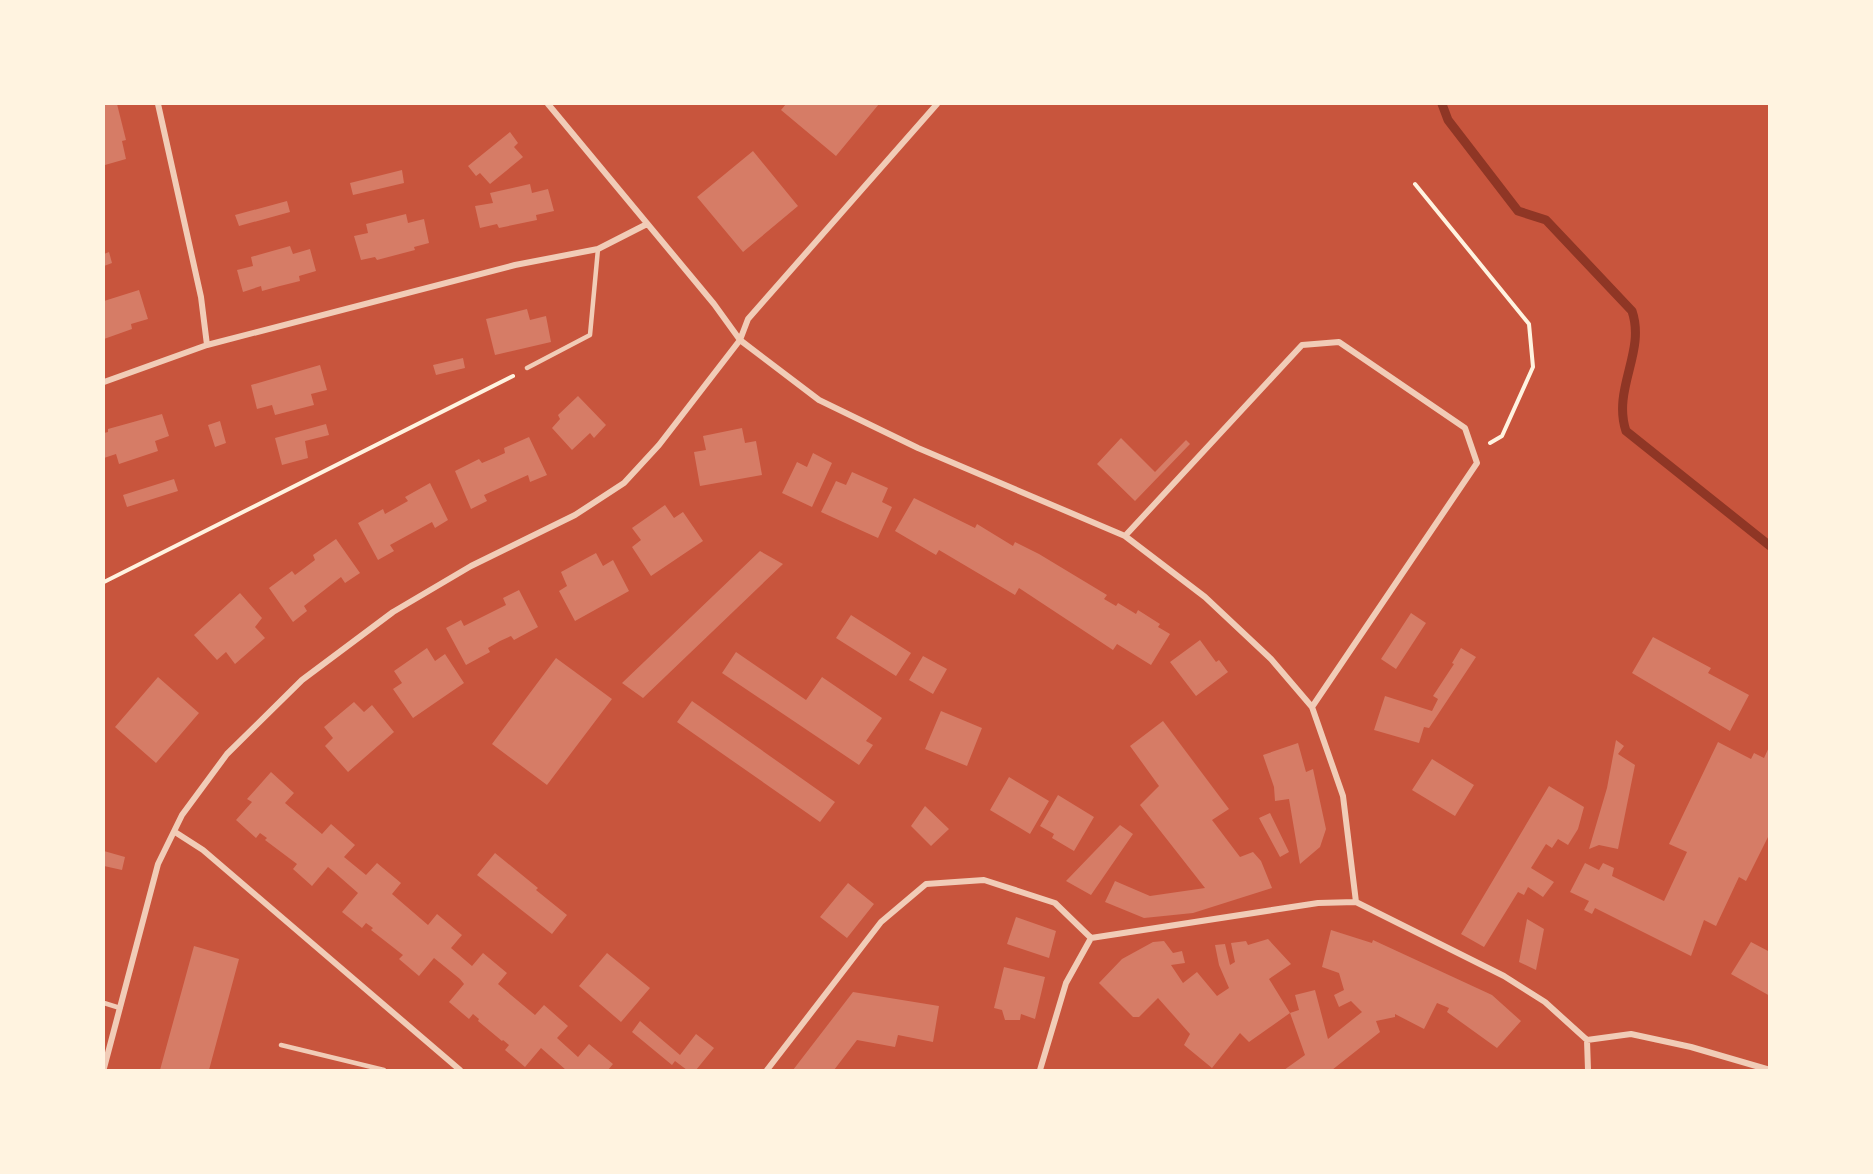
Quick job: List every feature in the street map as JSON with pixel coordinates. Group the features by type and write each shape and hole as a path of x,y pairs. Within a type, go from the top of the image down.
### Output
{"street":[{"path":"158,104 201,297 207,345"},
{"path":"548,104 740,340 819,400 918,448 1125,536 1205,597 1272,659 1312,707 1343,796 1356,902"},
{"path":"104,1068 158,864 182,814 227,753 302,680 393,612 471,566 575,515 624,483 658,445 740,340 748,319 937,104"},
{"path":"104,382 207,345 515,265 598,249 647,224"},
{"path":"1125,536 1302,345 1339,342 1466,428 1478,464 1312,707"},
{"path":"174,832 203,850 460,1071"},
{"path":"766,1071 880,922 926,884 984,880 1055,903 1091,938"},
{"path":"1091,938 1318,903 1356,902 1504,976 1545,1002 1587,1040 1588,1071"},
{"path":"1040,1071 1066,983 1091,938"},
{"path":"1587,1040 1631,1034 1691,1047 1770,1070"}],"lane":[{"path":"527,368 590,335 598,249"},
{"path":"104,1003 120,1008"},
{"path":"281,1045 384,1071"}],"path":[{"path":"1415,184 1529,324 1533,367 1502,436 1473,452"},
{"path":"104,582 527,368"}],"building":[{"path":"104,104 117,104 126,140 122,141 126,159 105,165"},
{"path":"786,104 879,104 836,156 781,110"},
{"path":"510,132 518,143 514,147 523,157 490,184 480,173 476,176 468,166"},
{"path":"753,151 798,206 743,252 697,197"},
{"path":"402,170 404,183 353,195 350,183"},
{"path":"530,184 532,193 548,189 554,211 536,215 537,220 499,228 497,224 480,228 475,206 493,203 490,193"},
{"path":"287,201 290,212 239,226 235,215"},
{"path":"406,214 408,223 424,219 429,243 414,247 415,250 377,260 375,257 361,260 354,236 368,233 366,224"},
{"path":"290,246 293,254 310,249 316,271 299,276 300,281 262,291 261,286 243,292 237,270 253,266 251,257"},
{"path":"109,252 112,263 104,266 104,254"},
{"path":"139,290 148,319 131,324 132,329 104,339 104,301"},
{"path":"527,309 530,320 546,316 551,342 495,355 486,319"},
{"path":"463,358 465,368 436,375 433,365"},
{"path":"320,365 327,390 311,394 314,405 275,415 272,405 257,409 251,385"},
{"path":"578,396 606,425 594,438 590,433 572,450 552,428 560,419 558,415"},
{"path":"162,414 169,436 155,441 158,451 119,464 116,454 104,458 104,433 108,432 108,429"},
{"path":"220,421 226,443 215,447 208,425"},
{"path":"326,424 329,435 305,441 308,458 282,465 275,438"},
{"path":"742,428 745,443 756,441 762,475 700,486 694,452 706,450 703,436"},
{"path":"529,437 547,475 530,482 528,475 484,495 487,501 471,509 455,471 479,459 482,463 505,453 504,448"},
{"path":"1121,438 1155,472 1186,440 1190,444 1135,501 1097,464"},
{"path":"813,453 832,463 812,507 782,493 797,462 807,467"},
{"path":"852,472 888,488 882,502 892,507 878,538 821,512 836,481 846,485"},
{"path":"174,479 178,491 127,507 123,495"},
{"path":"430,483 448,520 435,528 432,522 390,545 394,551 378,560 358,523 383,509 385,514 408,501 405,497"},
{"path":"914,498 975,528 977,524 1013,546 1015,542 1039,554 1107,595 1104,599 1116,606 1118,603 1136,614 1138,610 1160,624 1158,627 1170,634 1151,665 1117,644 1113,650 1019,588 1015,595 939,550 936,555 895,531"},
{"path":"665,505 674,518 683,512 703,541 651,576 632,547 641,540 632,528"},
{"path":"336,539 360,573 345,583 341,577 304,606 307,611 293,622 269,588 292,571 295,575 315,560 313,555"},
{"path":"760,551 783,564 643,698 622,683"},
{"path":"596,553 603,566 613,560 629,591 575,621 559,591 567,586 561,572"},
{"path":"519,590 538,627 514,640 511,636 500,641 488,648 490,652 466,665 446,628 461,620 464,626 506,605 503,598"},
{"path":"240,593 262,618 255,627 265,638 235,664 226,652 217,660 194,635"},
{"path":"1411,613 1426,623 1396,669 1381,659"},
{"path":"851,615 911,653 896,676 836,638"},
{"path":"1653,637 1711,668 1708,673 1749,695 1730,731 1632,673"},
{"path":"1200,640 1216,662 1219,660 1228,672 1196,696 1170,662"},
{"path":"427,648 435,661 445,654 464,683 413,718 393,689 402,683 394,671"},
{"path":"1461,648 1476,657 1429,728 1424,727 1419,743 1374,730 1385,696 1432,711 1438,699 1433,696 1454,664 1452,663"},
{"path":"736,652 806,700 822,677 882,718 866,741 873,745 859,765 722,673"},
{"path":"923,656 947,669 933,694 909,680"},
{"path":"556,658 612,699 547,785 492,744"},
{"path":"158,677 199,713 156,763 115,727"},
{"path":"692,701 835,802 820,822 677,722"},
{"path":"354,702 364,712 372,705 394,732 348,772 325,746 333,738 324,727"},
{"path":"941,711 982,728 967,766 925,749"},
{"path":"1163,721 1229,809 1212,820 1240,857 1253,852 1261,861 1272,888 1193,913 1144,918 1105,902 1115,881 1150,896 1205,888 1140,805 1159,786 1130,746"},
{"path":"1616,740 1624,746 1618,754 1635,765 1618,849 1599,845 1589,849 1607,788"},
{"path":"1718,742 1751,759 1754,753 1764,758 1770,745 1770,833 1746,881 1739,877 1716,926 1704,920 1691,956 1595,908 1592,914 1584,910 1589,901 1570,892 1585,863 1599,870 1603,863 1614,868 1612,876 1664,901 1687,852 1669,844"},
{"path":"1298,743 1306,772 1313,769 1326,829 1320,847 1300,864 1289,799 1275,801 1274,787 1263,755"},
{"path":"1432,759 1474,785 1455,816 1412,790"},
{"path":"271,772 294,793 285,803 322,834 331,824 355,845 344,857 366,875 377,863 401,883 392,894 428,925 437,914 462,935 451,948 472,966 483,953 507,973 498,984 535,1015 544,1005 568,1026 557,1038 578,1057 589,1044 613,1064 608,1070 566,1070 541,1048 525,1067 505,1050 509,1045 478,1021 479,1019 473,1014 469,1019 449,1002 464,984 460,979 434,958 419,976 399,959 403,955 371,930 373,928 366,923 362,928 342,912 358,893 333,871 328,867 312,886 293,869 297,864 265,840 267,838 260,833 256,838 236,820 252,802 247,799"},
{"path":"1009,777 1049,801 1030,834 990,810"},
{"path":"1549,786 1584,807 1578,829 1568,845 1558,839 1552,848 1546,844 1531,868 1554,882 1543,897 1528,887 1524,895 1518,892 1484,947 1461,934"},
{"path":"1058,795 1094,817 1074,851 1052,838 1054,834 1040,826"},
{"path":"925,806 949,829 931,846 911,826"},
{"path":"1270,813 1289,852 1280,857 1259,818"},
{"path":"1120,825 1133,834 1091,895 1066,881"},
{"path":"104,851 125,857 122,870 104,866"},
{"path":"495,853 567,915 552,934 477,875"},
{"path":"848,883 874,904 847,938 820,917"},
{"path":"1016,917 1056,931 1049,958 1007,944"},
{"path":"1527,919 1544,929 1536,970 1519,962"},
{"path":"1331,930 1372,943 1373,940 1492,995 1521,1021 1497,1048 1447,1012 1449,1008 1437,1003 1424,1029 1395,1014 1395,1017 1376,1021 1380,1032 1332,1070 1284,1070 1305,1055 1290,1013 1299,1010 1295,995 1315,990 1328,1039 1362,1012 1351,1001 1339,1007 1334,995 1344,990 1339,973 1322,967"},
{"path":"1268,939 1291,964 1269,979 1290,1013 1249,1042 1240,1033 1212,1068 1184,1045 1190,1034 1158,998 1139,1017 1133,1017 1099,983 1122,959 1153,942 1164,941 1173,953 1182,951 1185,963 1171,965 1183,983 1197,972 1217,996 1229,988 1219,965 1215,945 1225,944 1230,965 1235,962 1231,943 1246,941 1248,945"},
{"path":"1751,942 1770,952 1770,996 1731,974"},
{"path":"194,946 239,959 209,1070 160,1070"},
{"path":"607,953 650,988 621,1022 579,986"},
{"path":"1004,967 1045,977 1035,1019 1021,1014 1020,1020 1005,1020 1002,1010 994,1008"},
{"path":"853,992 939,1006 933,1042 898,1035 895,1047 857,1040 834,1070 793,1070"},
{"path":"640,1021 680,1055 696,1034 714,1048 696,1070 687,1070 675,1061 672,1065 632,1032"}],"waterway":[{"path":"1442,104 1448,120 1518,211 1546,220 1632,311 1635,341 1623,400 1626,431 1770,546"}]}
